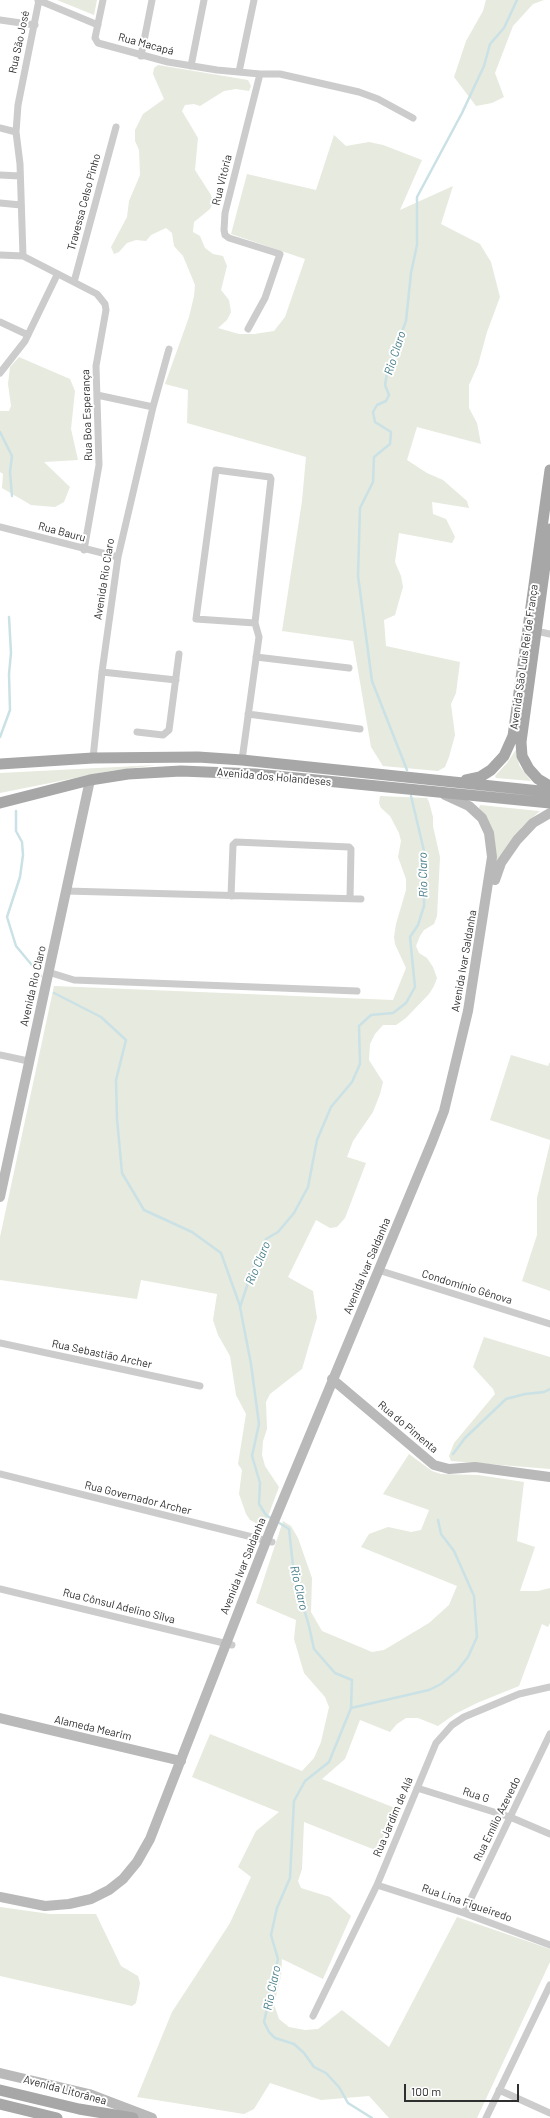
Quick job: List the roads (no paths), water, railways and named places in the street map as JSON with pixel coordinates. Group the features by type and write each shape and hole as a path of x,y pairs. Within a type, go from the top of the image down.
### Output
{"main road":[{"name":"Avenida São Luís Rei de França","path":"426,779 460,781 480,777 498,763 511,741 514,732 550,470"},
{"name":"Avenida São Luís Rei de França","path":"550,529 521,748 524,760 531,772 550,786"},
{"name":"Avenida dos Holandeses","path":"0,764 93,758 173,756 242,760 550,792"},
{"name":"Avenida dos Holandeses","path":"0,802 90,780 148,772 212,771 550,803"},
{"name":"Avenida Rio Claro","path":"0,1197 28,1061 90,780"},
{"name":"Avenida Ivar Saldanha","path":"380,1271 444,1111 468,1011 492,864 489,833 479,815 460,801 433,791"},
{"name":"Avenida Ivar Saldanha","path":"0,1897 27,1903 57,1906 91,1899 117,1885 137,1862 150,1839 181,1761 190,1746 269,1541 334,1381 448,1113 474,1013 498,868 509,850 527,828 538,819 550,813"},
{"name":"Rua do Pimenta","path":"334,1381 434,1465 449,1469 475,1468 550,1477"},
{"name":"Alameda Mearim","path":"0,1718 181,1761"},
{"name":"Avenida Litorânea","path":"0,2073 89,2094 152,2118"},
{"name":"Avenida Litorânea","path":"0,2090 79,2109 133,2118"},
{"path":"0,2104 57,2118"}],"street":[{"path":"39,0 98,25 103,0"},
{"name":"Rua São José","path":"23,256 20,176 16,132 21,84 39,0"},
{"path":"141,56 152,0"},
{"path":"204,0 191,66 260,74 280,74 359,92 378,99 413,118"},
{"path":"239,72 254,0"},
{"path":"0,20 35,24"},
{"name":"Rua Macapá","path":"98,25 96,41 141,56 191,66"},
{"name":"Rua Vitória","path":"248,329 265,298 280,254 229,238 225,235 224,230 225,213 260,74"},
{"name":"Travessa Celso Pinho","path":"74,282 116,126"},
{"path":"0,128 16,132"},
{"path":"0,175 20,176"},
{"path":"0,203 21,205"},
{"path":"0,256 23,256"},
{"name":"Rua Boa Esperança","path":"23,256 96,294 105,304 106,310 96,366 99,466 84,550"},
{"path":"0,373 28,335 57,275"},
{"path":"0,322 28,335"},
{"name":"Avenida Rio Claro","path":"93,758 102,672 118,557 153,407 169,349"},
{"path":"97,395 153,407"},
{"path":"242,760 259,637 255,623 271,478 216,470 196,619 255,623"},
{"name":"Rua Bauru","path":"0,527 84,550 118,557"},
{"path":"536,631 550,634"},
{"path":"137,732 163,735 167,734 169,730 179,654"},
{"path":"256,657 349,668"},
{"path":"102,672 176,680"},
{"path":"248,714 360,729"},
{"path":"231,896 233,845 236,842 349,846 350,898"},
{"path":"66,891 361,899"},
{"path":"48,972 74,980 357,991"},
{"path":"0,1055 28,1061"},
{"name":"Condomínio Gênova","path":"380,1271 550,1324"},
{"name":"Rua Sebastião Archer","path":"0,1343 200,1386"},
{"name":"Rua Governador Archer","path":"0,1474 269,1541"},
{"name":"Rua Cônsul Adelino Silva","path":"0,1589 229,1644"},
{"name":"Rua Jardim de Alá","path":"313,2016 377,1885 436,1743 452,1725 464,1717 500,1700 550,1687"},
{"name":"Rua Emílio Azevedo","path":"464,1913 550,1734"},
{"name":"Rua G","path":"417,1788 510,1817 550,1834"},
{"name":"Rua Lina Figueiredo","path":"377,1885 464,1913 550,1944"},
{"path":"486,2118 550,1985"},
{"path":"499,2090 550,2113"}],"waterway":[{"name":"Rio Claro","path":"407,770 372,681 358,576 360,508 373,482 374,457 390,444 391,432 375,422 373,412 377,405 386,401 389,395 385,385 388,368 406,321 411,273 417,245 417,197 462,113 484,66 490,44 504,28 517,0"},
{"path":"0,432 12,456 10,472 12,496"},
{"path":"0,737 10,710 9,674 11,653 9,617"},
{"name":"Rio Claro","path":"272,1519 266,1515 259,1504 260,1483 252,1456 259,1424 251,1364 240,1307 253,1268 266,1239 278,1232 294,1213 308,1187 317,1140 331,1107 352,1082 360,1064 359,1026 371,1015 393,1013 406,1003 415,987 410,937 418,925 424,906 425,855 411,796"},
{"path":"16,811 16,831 22,842 23,855 20,877 7,917 16,946 41,976"},
{"path":"54,993 101,1017 126,1040 116,1080 117,1119 122,1173 144,1210 192,1232 221,1253 240,1306"},
{"path":"453,1454 465,1438 506,1399 525,1394 544,1392 550,1389"},
{"name":"Rio Claro","path":"351,1708 429,1690 441,1684 457,1671 468,1657 477,1637 474,1596 454,1551 441,1534 438,1520"},
{"name":"Rio Claro","path":"276,1521 289,1529 294,1575 314,1649 335,1673 352,1680 351,1708 329,1762 305,1781 294,1801 290,1878 277,1908 271,1935 278,1959 264,2022 269,2032 275,2038 294,2044 304,2053 314,2067 326,2073 339,2087 348,2103 372,2118"}]}
